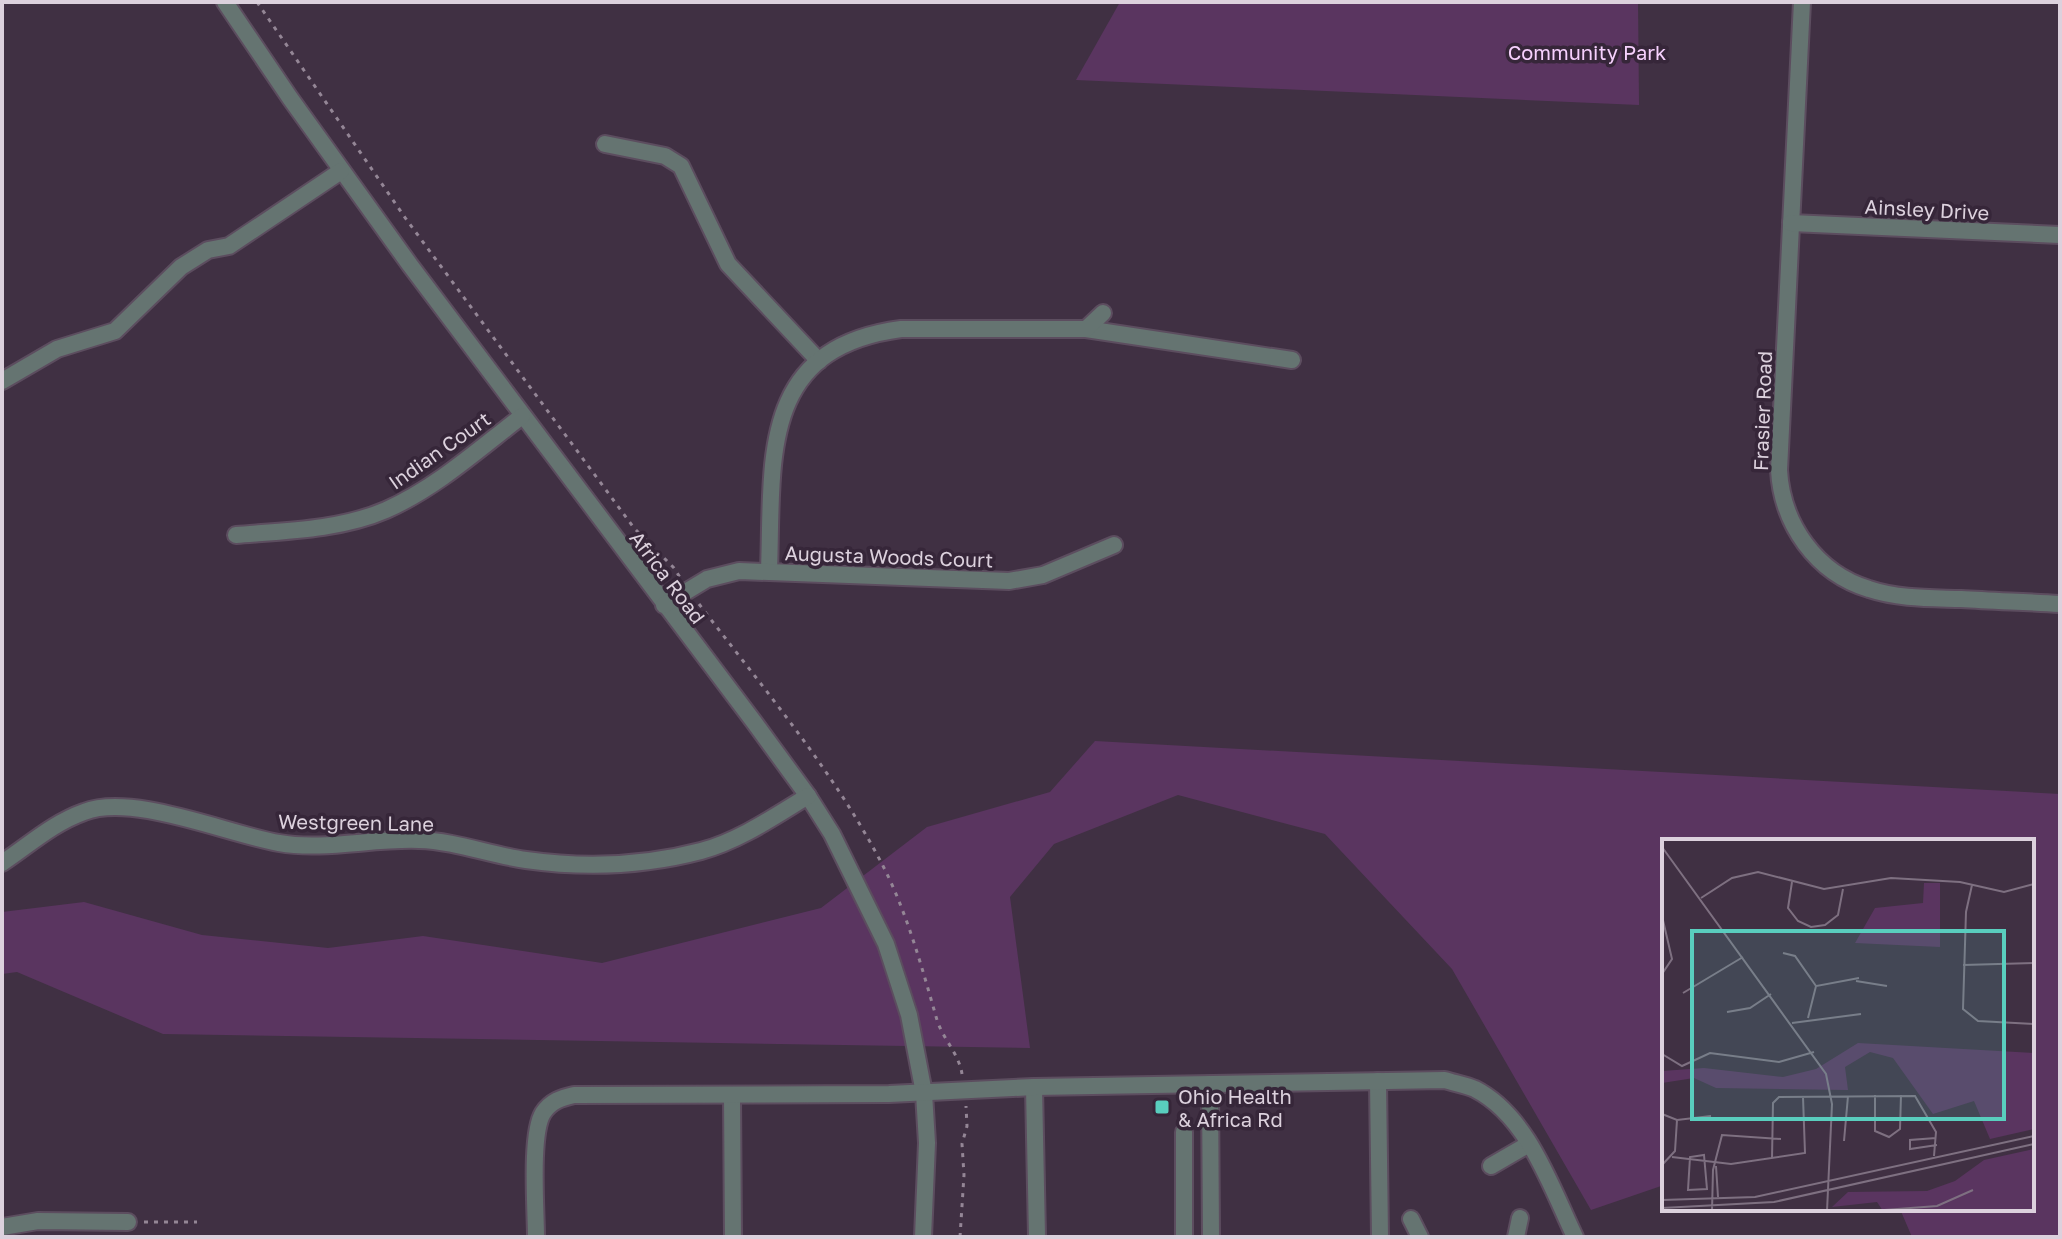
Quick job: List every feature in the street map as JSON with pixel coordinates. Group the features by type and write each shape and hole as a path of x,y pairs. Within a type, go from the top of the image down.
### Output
{"street":[{"name":"Africa Road","path":"225,2 341,171 808,796 832,834 886,944 912,1025 924,1093 927,1143 923,1237"},
{"name":"Frasier Road","path":"1802,2 1779,470 1780,491 1787,513 1812,552 1829,568 1867,589 1911,597 2060,604"},
{"path":"605,144 665,156 681,166 728,264 819,361"},
{"path":"2,381 57,349 115,331 181,267 208,250 229,246 341,171"},
{"name":"Ainsley Drive","path":"1791,223 2060,235"},
{"path":"1086,329 1103,313"},
{"path":"769,571 773,448 778,425 787,402 801,380 819,361 855,339 901,329 1086,329 1292,360"},
{"name":"Indian Court","path":"236,535 292,531 387,509 443,476 522,416"},
{"name":"Augusta Woods Court","path":"664,605 722,574 769,571 1009,581 1043,575 1114,545"},
{"name":"Westgreen Lane","path":"2,863 52,826 86,810 117,806 150,811 282,844 419,840 575,866 644,862 702,851 748,832 808,796"},
{"path":"536,1237 537,1134 542,1114 554,1101 574,1095 924,1093 1034,1087 1445,1080 1475,1089 1505,1111 1529,1144 1575,1237"},
{"path":"1378,1081 1380,1237"},
{"path":"1184,1132 1184,1229 1210,1229 1210,1084"},
{"path":"1034,1087 1037,1237"},
{"path":"732,1096 733,1237"},
{"path":"1491,1166 1529,1144"},
{"path":"1516,1237 1520,1218"},
{"path":"1411,1219 1420,1237"},
{"path":"2,1227 38,1221 128,1222"}],"path":[{"path":"257,2 406,219"},
{"path":"960,1237 964,1175 962,1144 967,1115"},
{"path":"128,1222 197,1222"}],"green space":[{"name":"Community Park","path":"1120,2 1638,2 1639,105 1076,80"},
{"path":"1095,741 2060,794 2060,1237 1912,1237 1901,1211 2034,1211 2034,839 1662,839 1662,1186 1591,1210 1452,969 1325,834 1178,795 1054,844 1010,897 1030,1048 163,1034 17,972 2,974 2,912 84,902 202,935 328,948 423,936 602,963 821,908 927,827 1050,792"}],"place":[{"name":"Ohio Health & Africa Rd","path":"1162,1107"}]}
